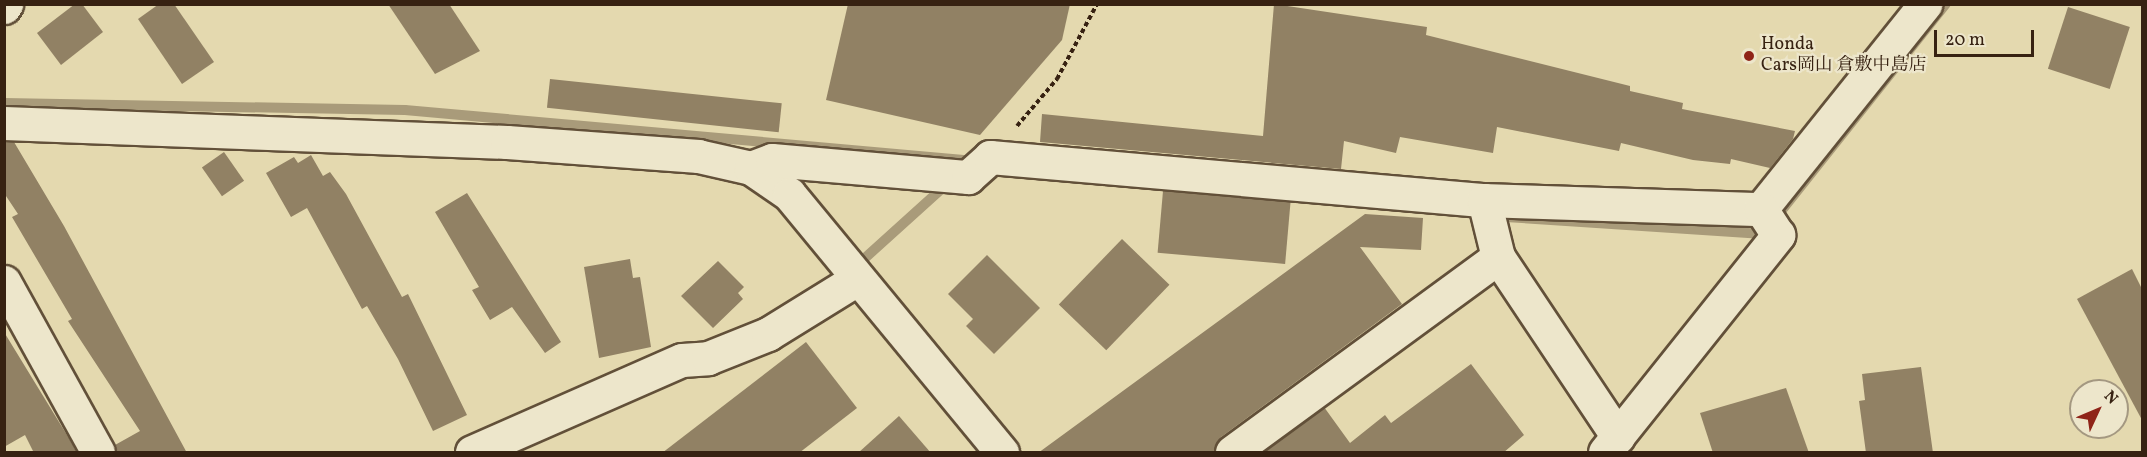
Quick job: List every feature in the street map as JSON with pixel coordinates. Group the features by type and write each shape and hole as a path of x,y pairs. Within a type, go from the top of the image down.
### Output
{"street":[{"path":"1768,219 1925,4"},
{"path":"4,123 507,142 698,156 752,168 789,194 1002,453"},
{"path":"752,168 772,160 968,177 990,157 1486,210 1768,219"},
{"path":"1486,210 1498,257 1609,441 1740,286 1778,235 1768,219"},
{"path":"1232,453 1498,257"},
{"path":"472,453 682,360 708,358 768,334 857,279"},
{"path":"4,282 98,453"}],"path":[{"path":"990,157 1057,79 1097,4"}],"building":[{"path":"75,4 82,4 103,32 61,65 37,33"},
{"path":"159,4 174,4 214,62 182,84 138,19"},
{"path":"388,4 449,4 480,51 435,74"},
{"path":"848,4 1070,4 1062,40 980,135 826,100"},
{"path":"1274,4 1427,27 1426,35 1630,86 1630,91 1683,103 1682,109 1795,131 1793,139 1770,168 1731,159 1730,164 1693,160 1621,143 1619,151 1497,127 1493,153 1400,137 1396,153 1344,141 1341,169 1040,142 1042,114 1263,136"},
{"path":"2068,7 2130,27 2110,89 2048,69"},
{"path":"550,79 782,103 779,132 547,108"},
{"path":"4,142 14,142 64,226 187,453 117,453 115,445 140,431 68,321 72,319 12,217 18,214 4,193"},
{"path":"224,152 244,181 222,196 202,167"},
{"path":"311,155 323,176 330,172 346,194 402,297 408,294 467,415 433,431 398,359 367,306 362,309 307,208 291,217 266,173 294,157 298,163"},
{"path":"1163,191 1291,202 1285,264 1158,253"},
{"path":"467,193 561,342 545,353 512,307 490,320 472,290 479,287 435,212"},
{"path":"1365,214 1423,218 1421,250 1360,247 1402,304 1221,437 1214,453 1038,453"},
{"path":"1122,239 1169,285 1106,350 1059,304"},
{"path":"987,255 1040,308 994,354 966,326 973,319 948,294"},
{"path":"630,259 633,278 640,277 651,347 599,358 584,267"},
{"path":"718,261 744,287 738,293 743,299 713,328 681,296"},
{"path":"2132,269 2142,289 2142,420 2129,396 2129,379 2120,379 2077,299"},
{"path":"4,332 77,453 34,453 25,435 4,447"},
{"path":"806,342 857,408 799,453 662,453"},
{"path":"1471,364 1524,435 1503,453 1263,453 1324,407 1350,443 1385,415 1391,423"},
{"path":"1921,367 1933,453 1866,453 1859,401 1865,400 1862,374"},
{"path":"1786,388 1809,453 1713,453 1700,413"},
{"path":"899,416 931,453 858,453"}],"waterway":[{"path":"1774,220 1946,4"},
{"path":"4,103 405,110 975,161"},
{"path":"865,258 947,184"},
{"path":"1506,217 1763,234"}],"place":[{"name":"Honda Cars岡山 倉敷中島店","path":"1749,56"}]}
